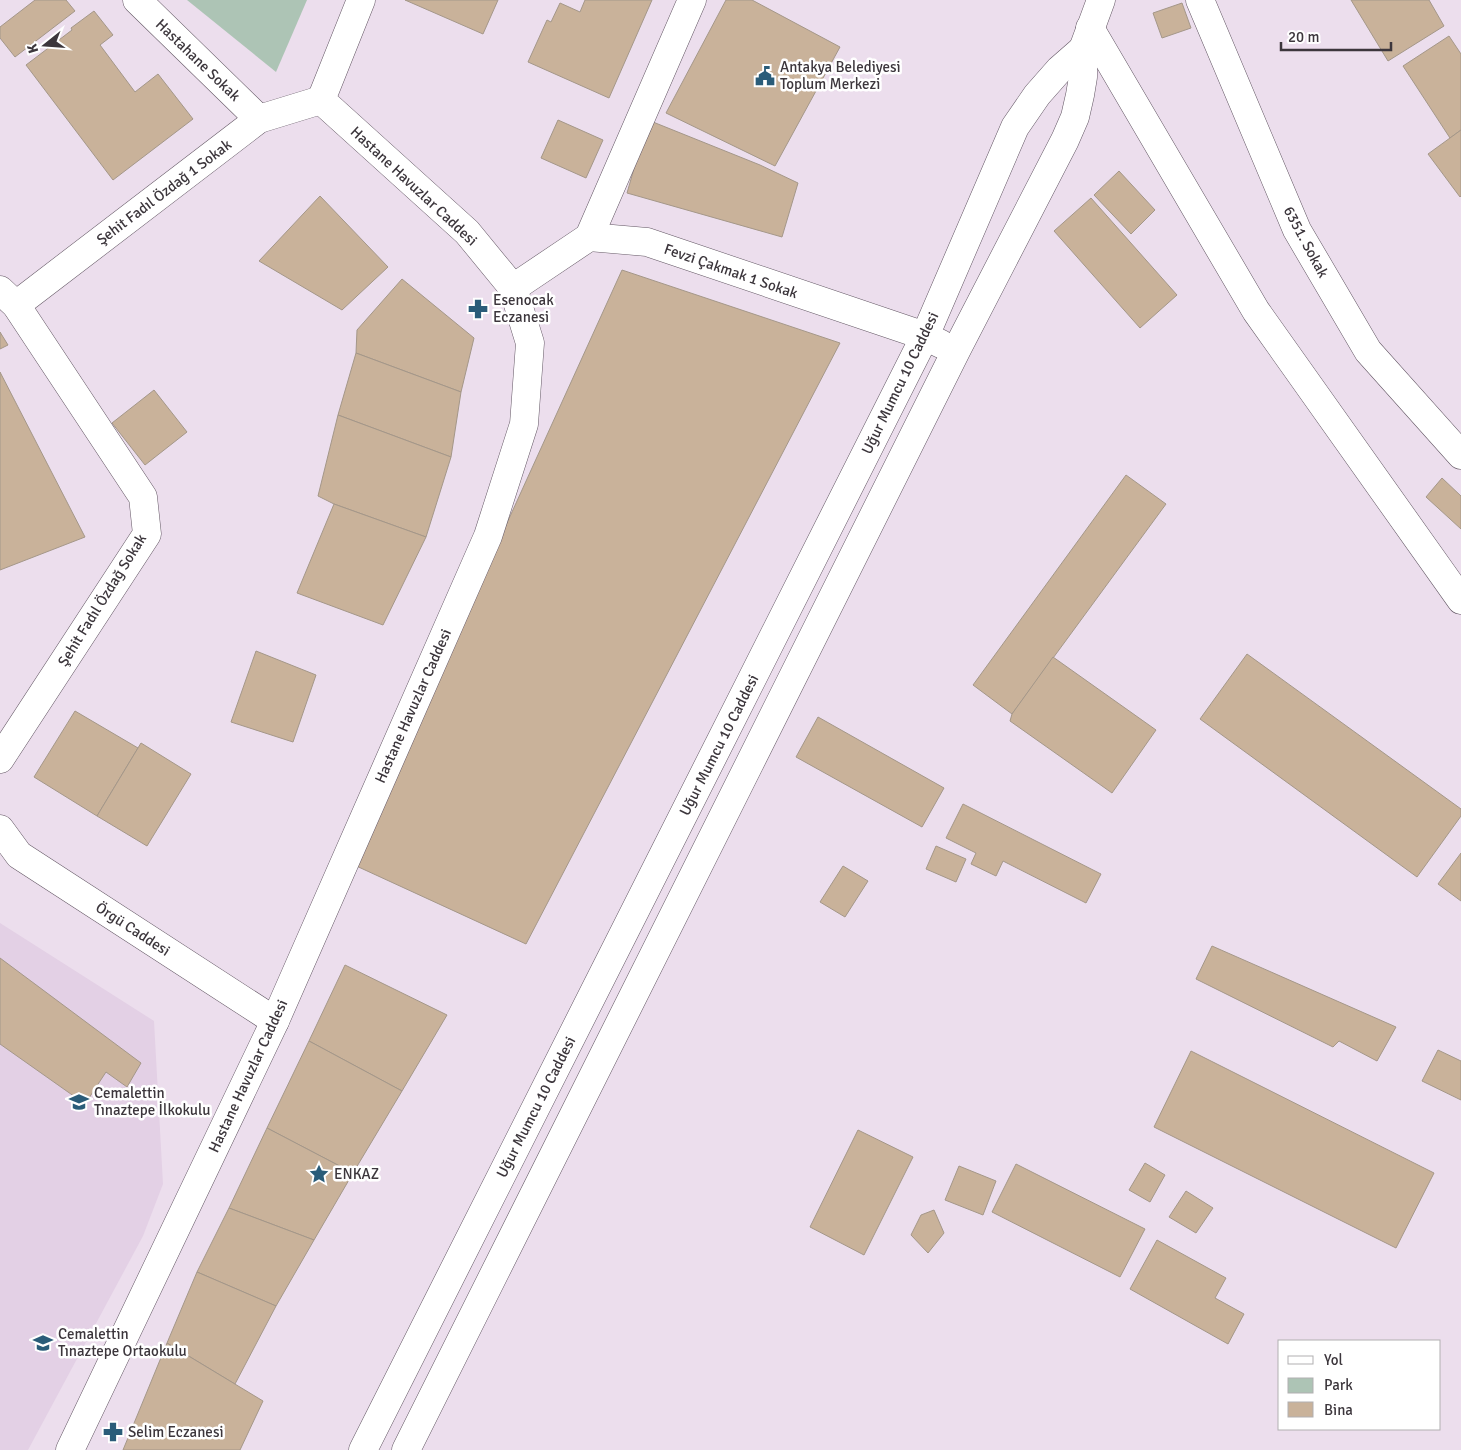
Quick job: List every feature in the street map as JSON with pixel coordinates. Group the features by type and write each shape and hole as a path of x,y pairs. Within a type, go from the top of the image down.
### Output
{"street":[{"name":"Hastahane Sokak","path":"137,0 259,119"},
{"path":"322,100 361,0"},
{"path":"513,288 589,237 692,0"},
{"name":"Uğur Mumcu 10 Caddesi","path":"406,1450 956,351 1061,149 1075,117 1083,77 1086,39 1101,0"},
{"name":"6351. Sokak","path":"1200,0 1297,230 1368,351 1461,455"},
{"path":"1086,39 1256,312 1461,600"},
{"name":"Uğur Mumcu 10 Caddesi","path":"363,1450 925,336 1015,128 1038,95 1086,39"},
{"name":"Şehit Fadıl Özdağ 1 Sokak","path":"8,297 259,119 322,100"},
{"name":"Hastane Havuzlar Caddesi","path":"70,1450 275,1021 488,536 524,424 530,343 513,288 467,232 322,100"},
{"name":"Fevzi Çakmak 1 Sokak","path":"589,237 647,242 925,336 956,351"},
{"name":"Şehit Fadıl Özdağ Sokak","path":"0,759 147,534 143,497 8,297"},
{"name":"Örgü Caddesi","path":"0,829 19,855 275,1021"}],"shaded area":[{"name":"Cemalettin Tınaztepe İlkokulu","path":"0,923 154,1021 163,1184 143,1236 28,1450 0,1450"}],"green space":[{"path":"187,0 307,0 276,72"}],"building":[{"path":"35,0 66,0 75,11 15,57 0,38 0,27"},
{"path":"405,0 498,0 483,34"},
{"path":"585,0 652,0 609,98 528,62 547,20 551,22 560,3 580,12"},
{"path":"726,0 752,0 840,47 775,166 666,113"},
{"path":"1351,0 1429,0 1444,26 1388,61"},
{"path":"1182,3 1191,28 1162,38 1153,13"},
{"path":"94,11 113,35 100,45 135,92 158,74 193,119 113,180 26,65"},
{"path":"1449,36 1461,54 1461,130 1450,138 1403,66"},
{"path":"558,120 603,140 586,178 541,158"},
{"path":"648,120 760,165 798,183 782,237 627,193"},
{"path":"1461,130 1461,196 1460,197 1428,154"},
{"path":"1119,171 1155,210 1131,234 1094,195"},
{"path":"320,196 388,267 342,310 259,261"},
{"path":"1091,198 1177,295 1140,328 1054,231"},
{"path":"622,270 840,343 526,944 352,864"},
{"path":"402,279 474,338 461,392 356,353 357,330"},
{"path":"0,332 8,345 0,349"},
{"path":"356,353 461,392 451,457 338,415"},
{"path":"0,372 85,537 0,570"},
{"path":"154,390 187,432 145,465 112,423"},
{"path":"338,415 451,457 426,537 334,504 318,496"},
{"path":"1126,475 1166,504 1012,714 973,685"},
{"path":"1442,478 1461,496 1461,529 1426,497"},
{"path":"334,504 426,537 383,625 297,593"},
{"path":"256,651 316,675 293,742 231,722"},
{"path":"1247,654 1461,809 1461,816 1417,877 1200,719"},
{"path":"1053,657 1156,730 1112,793 1010,721 1012,714"},
{"path":"75,711 138,748 97,816 34,777"},
{"path":"818,717 944,788 922,827 796,757"},
{"path":"141,743 191,774 147,846 97,816"},
{"path":"963,804 1101,874 1086,903 1003,861 996,876 971,864 976,853 946,838"},
{"path":"936,846 966,859 956,882 926,869"},
{"path":"1461,853 1461,901 1438,884"},
{"path":"843,866 868,881 845,917 820,902"},
{"path":"1212,946 1396,1027 1377,1061 1339,1041 1333,1047 1196,979"},
{"name":"Cemalettin Tınaztepe İlkokulu","path":"0,958 141,1063 127,1087 106,1072 85,1104 0,1044"},
{"path":"345,965 447,1015 402,1091 309,1041"},
{"path":"309,1041 402,1091 353,1173 267,1128"},
{"path":"1438,1050 1461,1061 1461,1100 1422,1081"},
{"path":"1191,1051 1434,1173 1396,1248 1154,1127"},
{"path":"267,1128 353,1173 314,1240 229,1208"},
{"path":"858,1130 913,1157 864,1255 810,1227"},
{"path":"1145,1163 1165,1175 1150,1202 1129,1190"},
{"path":"1016,1164 1145,1229 1120,1277 992,1212"},
{"path":"959,1166 996,1181 983,1215 945,1200"},
{"path":"1186,1191 1213,1208 1196,1233 1169,1217"},
{"path":"229,1208 314,1240 276,1306 197,1272"},
{"path":"934,1210 944,1233 928,1253 911,1235 921,1215"},
{"path":"1157,1240 1226,1278 1215,1298 1244,1314 1228,1344 1130,1289"},
{"path":"197,1272 276,1306 235,1384 167,1343"},
{"path":"167,1343 263,1401 240,1450 123,1450"}],"place":[{"name":"Antakya Belediyesi Toplum Merkezi","path":"765,76"},
{"name":"Esenocak Eczanesi","path":"478,309"},
{"name":"Cemalettin Tınaztepe İlkokulu","path":"79,1102"},
{"name":"ENKAZ","path":"319,1174"},
{"name":"Cemalettin Tınaztepe Ortaokulu","path":"43,1343"},
{"name":"Selim Eczanesi","path":"113,1432"}]}
